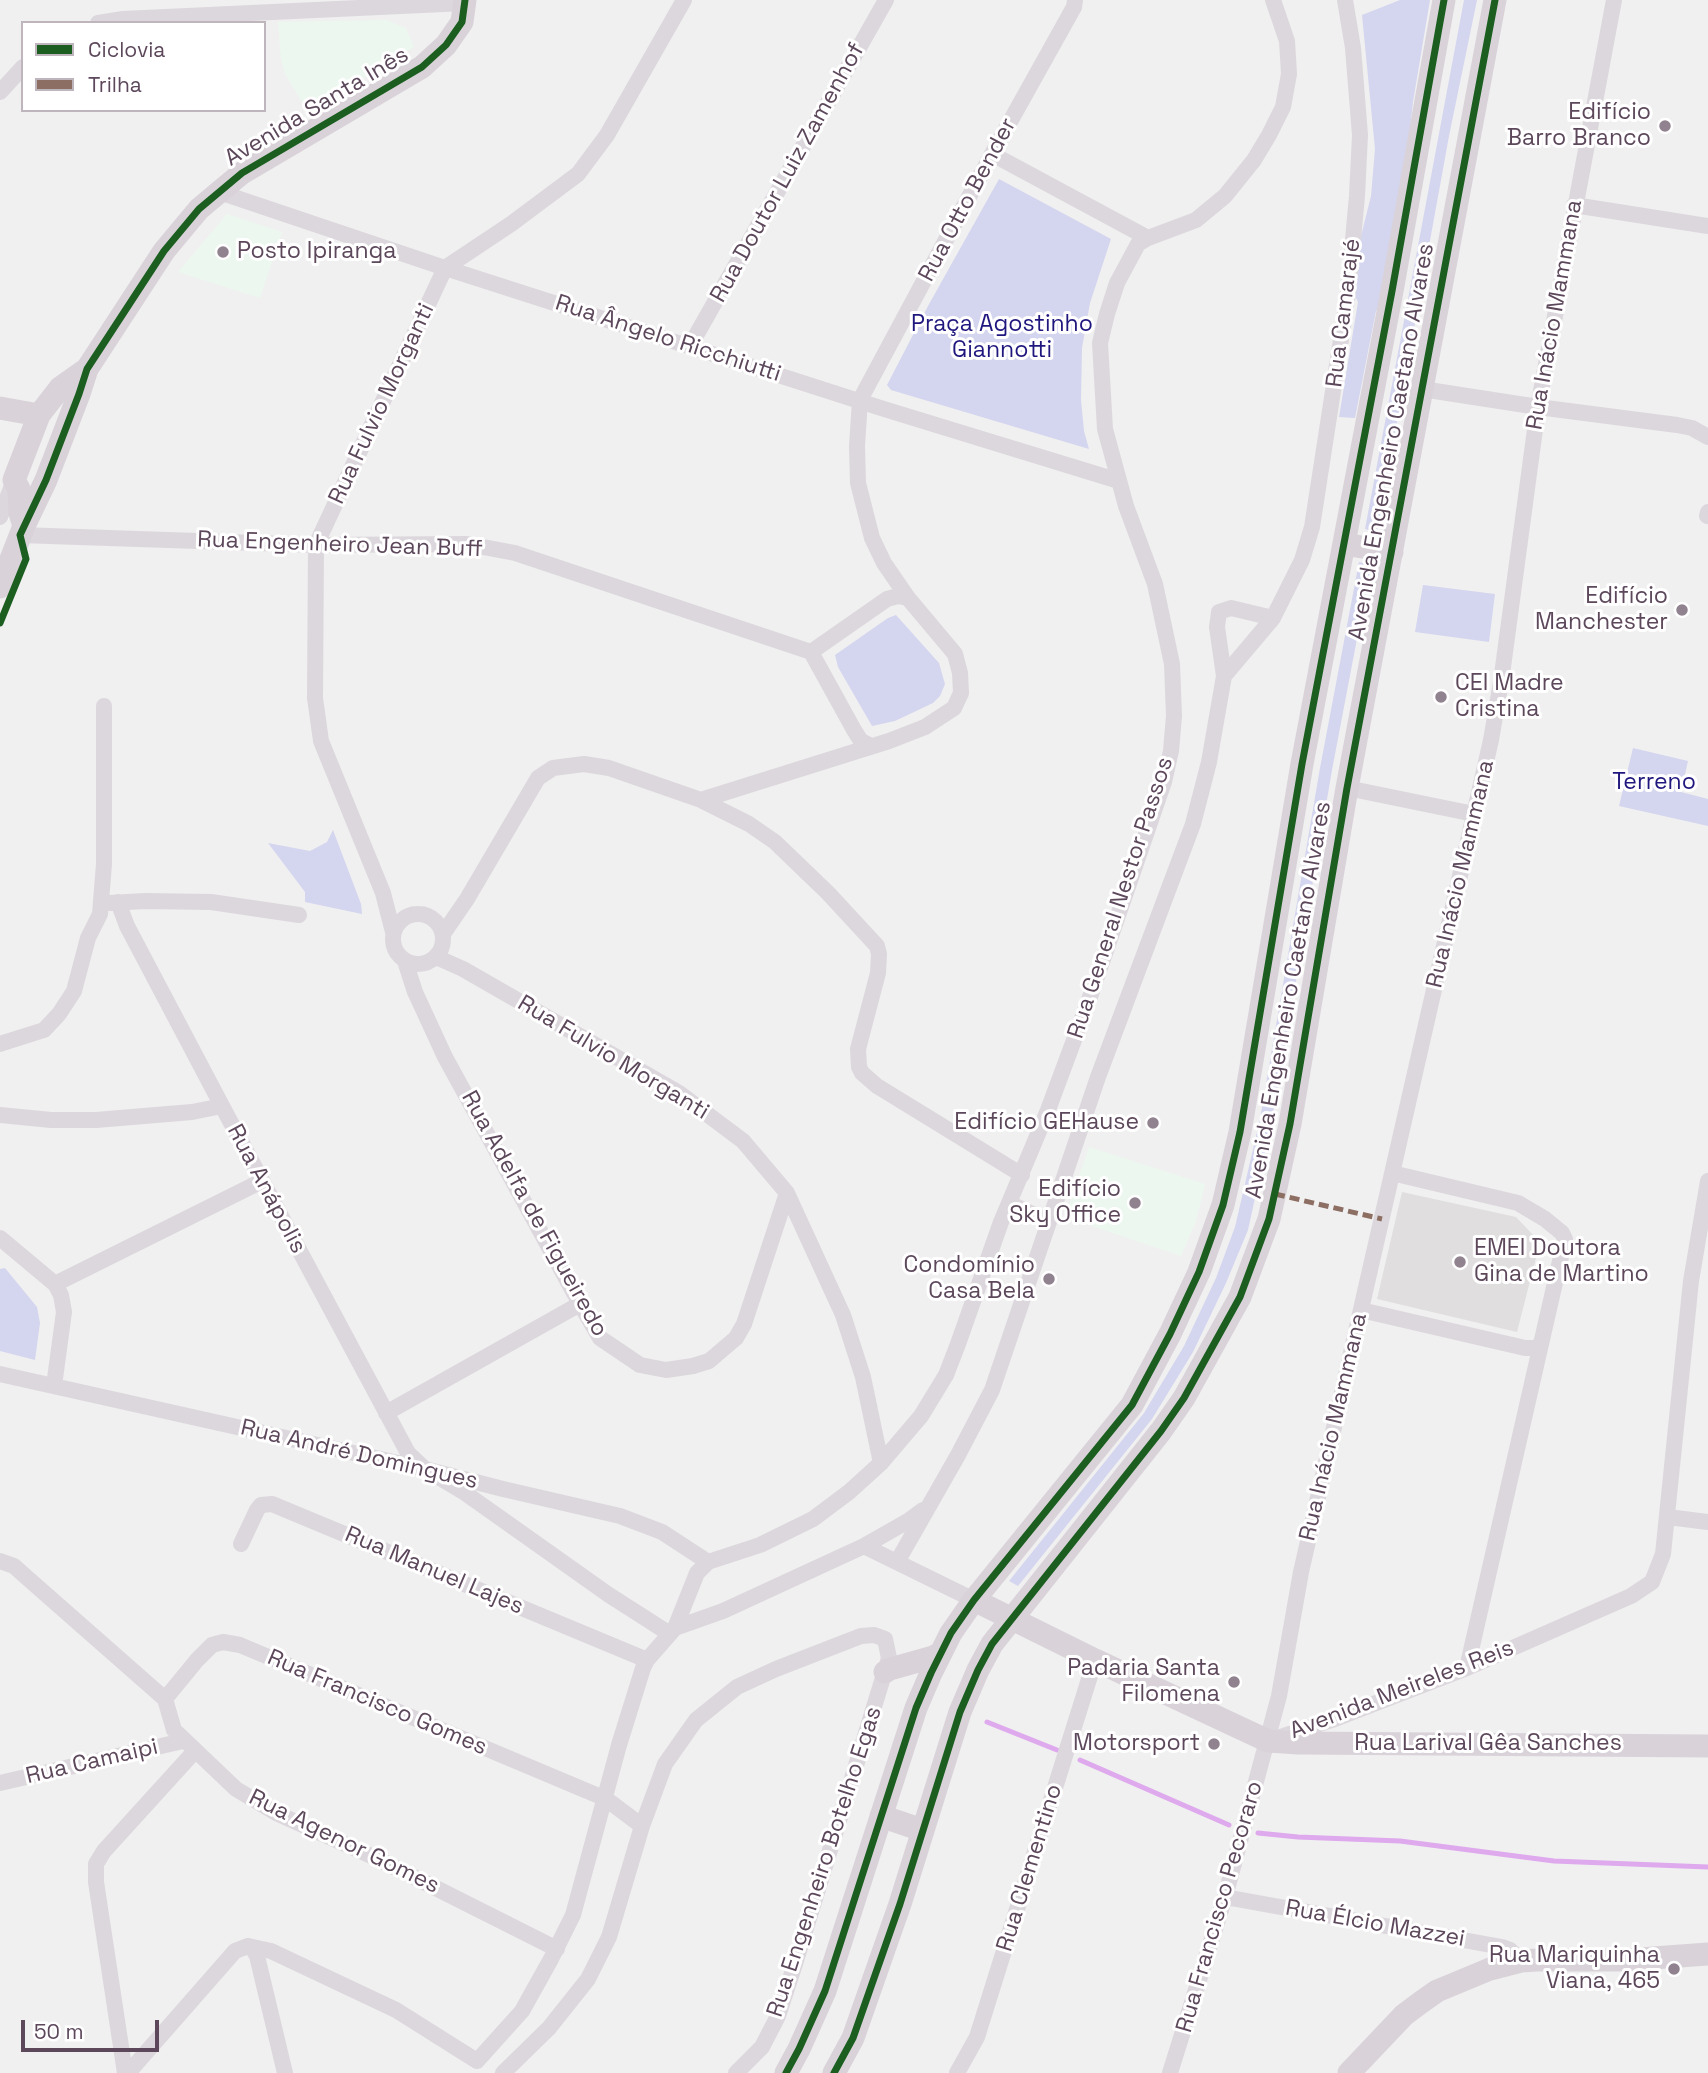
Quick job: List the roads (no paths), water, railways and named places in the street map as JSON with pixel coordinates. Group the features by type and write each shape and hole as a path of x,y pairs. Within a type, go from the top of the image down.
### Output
{"street":[{"name":"Rua Fulvio Morganti","path":"393,932 383,893 321,741 315,698 316,545 446,268 578,174 607,135 684,0"},
{"name":"Rua Doutor Luiz Zamenhof","path":"690,346 886,0"},
{"name":"Rua Otto Bender","path":"860,400 1074,7 1075,0"},
{"name":"Rua General Nestor Passos","path":"708,1562 760,1545 813,1519 881,1464 921,1416 946,1375 1009,1203 1090,997 1164,782 1171,751 1174,716 1172,664 1155,584 1126,506 1105,429 1100,343 1117,283 1133,250 1149,238 1187,225 1206,212 1225,195 1254,160 1269,135 1283,107 1289,74 1287,41 1273,0"},
{"name":"Rua Camarajé","path":"1224,676 1273,618 1299,568 1312,527 1348,294 1357,196 1360,135 1353,48 1345,0"},
{"name":"Avenida Engenheiro Caetano Alvares","path":"786,2073 825,1991 916,1708 951,1633 974,1600 1132,1405 1199,1272 1223,1205 1240,1132 1302,764 1444,0"},
{"name":"Avenida Engenheiro Caetano Alvares","path":"834,2073 853,2038 960,1712 978,1670 992,1644 1147,1449 1184,1398 1240,1297 1269,1219 1290,1124 1347,788 1494,0"},
{"name":"Rua Inácio Mammana","path":"1268,1741 1279,1696 1301,1572 1492,740 1538,407 1614,0"},
{"path":"110,21 465,1"},
{"name":"Avenida Santa Inês","path":"22,531 16,476 39,415 68,395 164,251 185,225 242,173 422,67 446,46 462,22 465,1"},
{"path":"0,92 21,68"},
{"path":"992,154 1149,238"},
{"name":"Rua Ângelo Ricchiutti","path":"219,192 446,268 1119,481"},
{"path":"1574,205 1708,226"},
{"path":"1422,389 1677,425 1692,428 1708,437"},
{"name":"Avenida Santa Inês","path":"0,587 46,480 68,395"},
{"path":"701,800 925,727 954,708 961,693 955,654 908,598 884,563 872,538 858,483 860,400"},
{"path":"0,408 39,415"},
{"path":"0,517 16,476 31,482 46,480"},
{"name":"Rua Engenheiro Jean Buff","path":"22,531 316,545 467,544 514,554 811,652"},
{"path":"1344,544 1392,552"},
{"path":"871,746 861,741 853,730 811,652 887,599 898,596 908,598"},
{"path":"1224,676 1218,641 1219,612 1231,608 1273,618"},
{"name":"Rua General Nestor Passos","path":"897,1562 992,1390 1098,1077 1193,824 1209,762 1224,676"},
{"path":"0,1044 44,1030 59,1014 74,991 88,938 110,904 104,864 104,706"},
{"path":"421,1003 421,982 438,948 538,778 554,768 584,764 609,768 701,800 749,824 775,842 828,893 877,946 879,954 878,973 858,1049 862,1073 877,1086 1022,1175"},
{"path":"1347,788 1474,814"},
{"name":"Rua Fulvio Morganti","path":"383,893 397,908 411,915"},
{"path":"433,919 467,899"},
{"path":"110,904 211,902 299,915"},
{"name":"Rua Anápolis","path":"110,904 127,926 408,1453 425,1469"},
{"path":"419,913 433,919 440,926 438,948 421,964 405,961 394,948 393,932 397,924 419,913"},
{"name":"Rua Fulvio Morganti","path":"438,948 463,969 679,1093 743,1141 787,1193 843,1315 863,1377 881,1464"},
{"name":"Rua Adelfa de Figueiredo","path":"405,961 415,992 446,1057 580,1304 600,1338 640,1365 677,1369 709,1361 736,1338 744,1324 787,1193"},
{"path":"0,1115 51,1120 96,1120 192,1112 222,1106"},
{"path":"1392,1173 1518,1203 1545,1219 1562,1233 1565,1239 1467,1668"},
{"path":"55,1284 262,1181"},
{"name":"Avenida Meireles Reis","path":"864,1546 1095,1660 1268,1741 1332,1720 1467,1668 1641,1591 1652,1582 1658,1571 1668,1517 1691,1281 1708,1181"},
{"path":"1009,1203 1049,1222"},
{"path":"0,1238 55,1284 61,1295 64,1312 54,1385"},
{"path":"386,1413 580,1304"},
{"path":"1361,1310 1525,1348 1538,1348 1541,1343"},
{"name":"Rua André Domingues","path":"0,1374 425,1469 620,1516 662,1532 708,1562"},
{"path":"425,1469 464,1493 609,1595 673,1631"},
{"name":"Rua Manuel Lajes","path":"241,1544 257,1510 261,1505 272,1504 648,1660"},
{"name":"Rua General Nestor Passos","path":"673,1631 864,1546 908,1521 927,1506"},
{"path":"1668,1517 1708,1522"},
{"path":"0,1561 14,1566 165,1699"},
{"path":"126,2073 235,1951 248,1946 271,1951 396,2010 478,2067 522,2011 573,1915 634,1693 648,1660 673,1631 692,1582 708,1562"},
{"name":"Rua Engenheiro Botelho Egas","path":"642,1826 664,1764 695,1720 737,1687 861,1636 874,1635 885,1639 889,1658 779,2016 762,2047 736,2073"},
{"name":"Rua Francisco Gomes","path":"165,1699 212,1645 223,1642 240,1645 606,1799 642,1826"},
{"path":"885,1672 941,1653"},
{"name":"Rua Clementino","path":"957,2073 977,2037 1095,1660"},
{"name":"Rua Agenor Gomes","path":"165,1699 174,1730 236,1789 276,1813 378,1859 557,1949"},
{"name":"Rua Larival Gêa Sanches","path":"1268,1741 1708,1746"},
{"name":"Rua Francisco Pecoraro","path":"1170,2073 1225,1897 1268,1741"},
{"path":"126,2073 96,1882 96,1864 189,1746"},
{"name":"Rua Camaipi","path":"0,1783 189,1746"},
{"path":"880,1816 922,1830"},
{"path":"503,2073 549,2028 587,1979 609,1937 642,1826"},
{"name":"Rua Élcio Mazzei","path":"1225,1897 1502,1947 1510,1950 1521,1961"},
{"path":"248,1946 257,1956 285,2073"},
{"path":"1349,2073 1405,2015 1437,1991 1490,1969 1521,1961 1626,1960 1708,1954"}],"waterway":[{"path":"987,1722 1057,1750"},
{"path":"1080,1760 1229,1825"},
{"path":"1258,1833 1400,1841 1554,1861 1708,1867"}],"place":[{"name":"Edifício Barro Branco","path":"1665,126"},
{"name":"Posto Ipiranga","path":"223,252"},
{"name":"Edifício Manchester","path":"1682,610"},
{"name":"CEI Madre Cristina","path":"1441,697"},
{"name":"Edifício GEHause","path":"1153,1123"},
{"name":"Edifício Sky Office","path":"1135,1203"},
{"name":"EMEI Doutora Gina de Martino","path":"1460,1262"},
{"name":"Condomínio Casa Bela","path":"1049,1279"},
{"name":"Padaria Santa Filomena","path":"1234,1682"},
{"name":"Motorsport","path":"1214,1744"},
{"name":"Rua Mariquinha Viana, 465","path":"1674,1969"}],"park label":[{"name":"Praça Agostinho Giannotti","path":"1002,338"},
{"name":"Terreno","path":"1654,783"}]}
